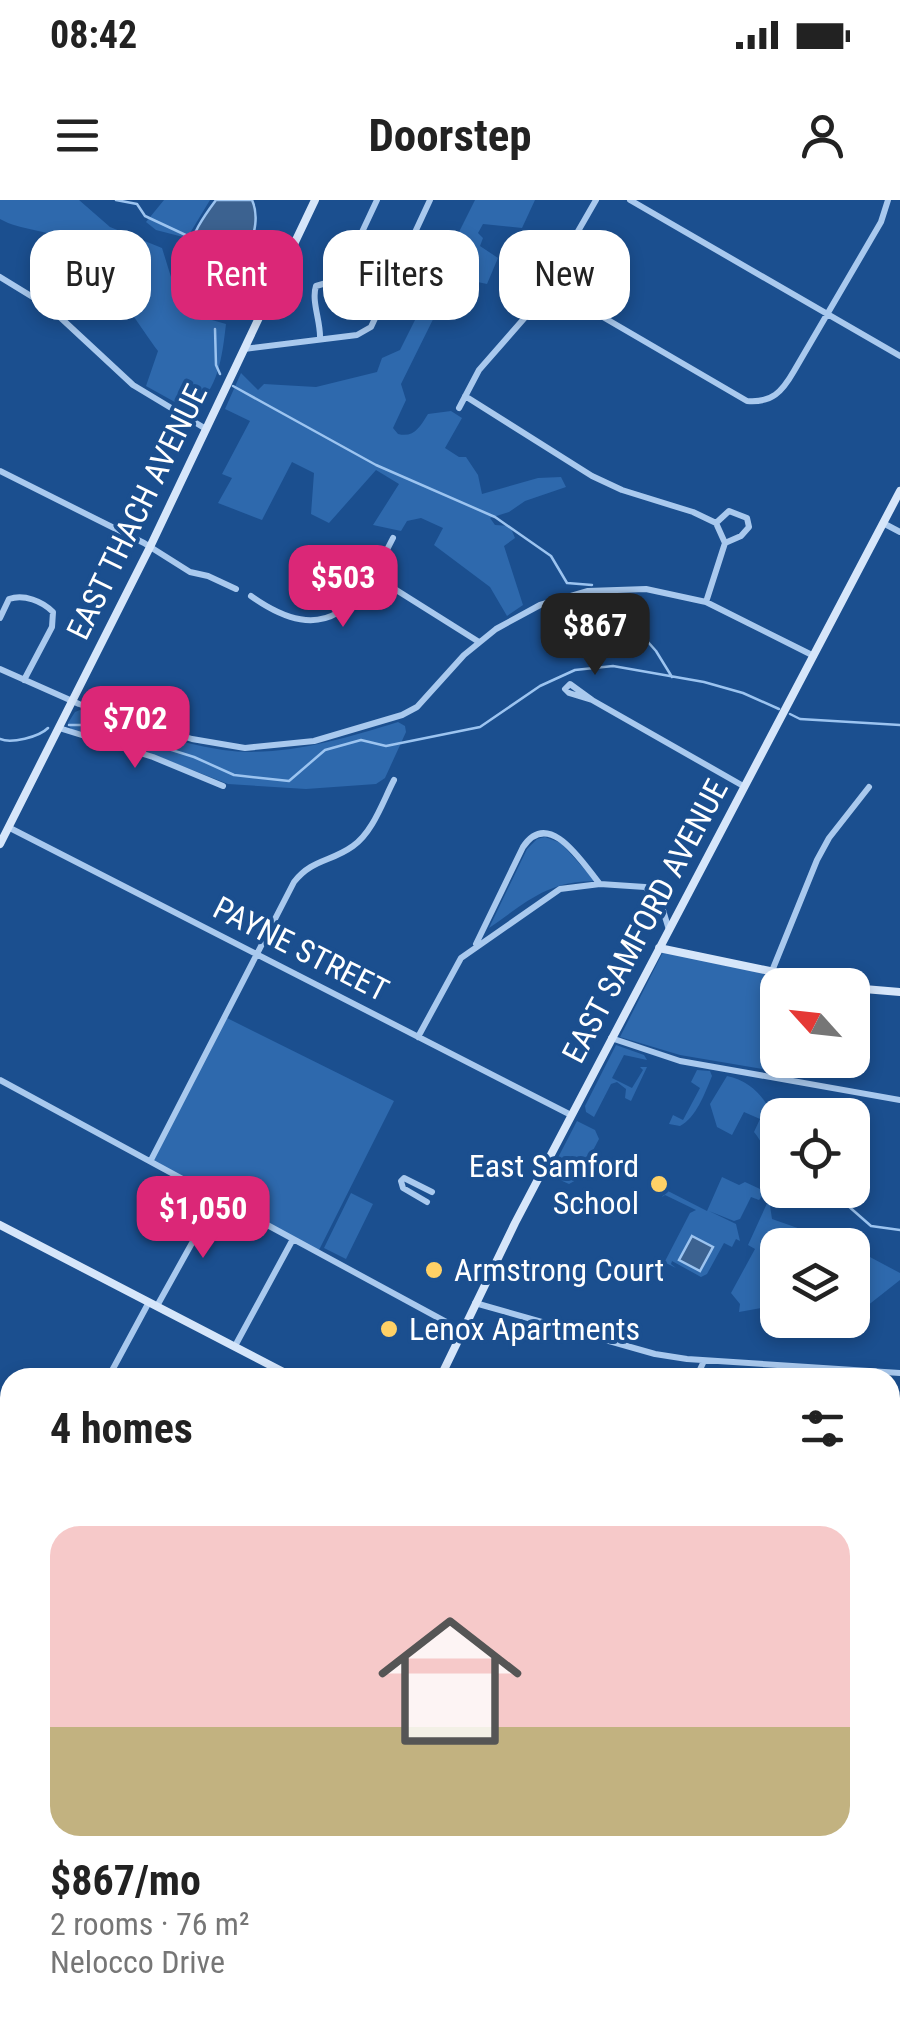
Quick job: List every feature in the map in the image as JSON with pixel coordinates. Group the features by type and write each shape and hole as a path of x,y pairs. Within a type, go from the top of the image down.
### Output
{"street":[{"name":"EAST THACH AVENUE","path":"0,844 150,548 314,200"},
{"path":"320,340 316,286 340,279 377,200"},
{"path":"244,349 357,335 371,326 430,200"},
{"path":"579,230 596,200"},
{"path":"630,200 900,356"},
{"path":"608,320 747,401 763,402 778,394 881,222 888,200"},
{"path":"0,277 48,307 133,386 206,429"},
{"path":"459,408 479,370 522,320"},
{"path":"465,396 592,476 716,524 726,543"},
{"path":"0,471 190,572 236,589"},
{"name":"EAST SAMFORD AVENUE","path":"444,1368 571,1114 900,490"},
{"path":"706,602 726,543 749,527 747,518 729,512 716,524"},
{"path":"883,523 900,532"},
{"path":"251,596 292,618 325,618 354,602 374,576 393,538"},
{"path":"374,576 480,642"},
{"path":"0,669 72,702 224,746 280,746 386,720 417,707 480,642 519,614 588,591 646,588 706,602 814,656"},
{"path":"0,618 10,599 18,596 53,612 52,627 24,680"},
{"path":"592,700 745,787"},
{"path":"59,728 173,764 223,786"},
{"path":"151,1160 294,882 311,864 356,844 367,832 394,780"},
{"path":"773,968 817,860 868,787"},
{"name":"PAYNE STREET","path":"8,828 571,1114"},
{"path":"475,945 522,846 533,835 556,835 600,884"},
{"path":"418,1037 460,958 560,889 600,884 646,887 660,900 669,930"},
{"path":"659,948 762,968"},
{"path":"870,990 900,992"},
{"path":"611,1038 680,1060 900,1100"},
{"path":"0,1080 461,1330"},
{"path":"427,1202 404,1188 401,1181 404,1178 432,1192"},
{"path":"114,1368 218,1198"},
{"path":"0,1225 276,1368"},
{"path":"235,1346 294,1238"},
{"path":"474,1303 654,1354 825,1368"},
{"path":"700,1368 704,1360"}],"shaded area":[{"path":"0,200 79,200 117,230 34,230 0,219"},
{"path":"164,200 210,200 192,230 171,230 171,234 146,222"},
{"path":"216,200 252,200 254,230 197,230"},
{"path":"475,200 535,200 522,228 483,224 479,231 460,230"},
{"path":"479,234 483,238 480,246 498,258 487,284 479,282"},
{"path":"151,244 162,248 171,277 171,320 226,324 213,383 191,411 146,386 158,351 136,320 151,320"},
{"path":"415,320 433,320 401,384 406,400 393,428 398,434 412,433 428,414 451,411 462,418 445,448 466,457 478,475 482,494 538,478 561,477 566,487 490,518 495,525 510,526 515,538 504,546 523,605 507,616 490,587 434,545 443,528 421,518 407,521 401,531 373,525 399,484 376,470 329,523 311,514 314,473 292,462 262,520 218,503 232,478 222,474 250,421 225,409 241,373 258,390 264,384 316,387 377,372 382,358 400,350"},
{"path":"80,710 187,743 245,752 312,745 398,722 406,732 385,778 376,784 306,789 228,784 154,755 72,731 68,723"},
{"path":"545,837 561,843 595,881 550,889 489,928 527,849"},
{"path":"663,952 760,973 760,1069 680,1055 620,1037"},
{"path":"225,1017 394,1101 318,1252 151,1160"},
{"path":"616,1045 644,1055 647,1060 624,1055 612,1078 632,1088 643,1070 640,1067 647,1067 631,1101 625,1098 626,1089 617,1082 611,1084 594,1117 586,1112 585,1106"},
{"path":"697,1070 710,1071 712,1076 699,1104 680,1126 669,1124 673,1115 683,1120 700,1088 691,1082"},
{"path":"727,1076 746,1083 762,1098 760,1119 744,1112 732,1135 717,1127 710,1104"},
{"path":"760,1119 760,1141 754,1132"},
{"path":"577,1121 595,1130 599,1139 578,1179 569,1184 549,1175"},
{"path":"722,1177 739,1185 745,1182 760,1189 760,1198 751,1197 740,1219 734,1221 709,1211 736,1224 740,1241 736,1239 732,1247 724,1243 707,1274 701,1277 672,1261 676,1268 666,1263 662,1267 690,1213 696,1210 662,1197 666,1190 707,1211"},
{"path":"351,1193 373,1204 346,1259 324,1248"},
{"path":"765,1208 770,1208 772,1219 798,1228 760,1228 760,1308 739,1312 740,1304 731,1293 755,1249 748,1245"},
{"path":"692,1236 713,1247 700,1271 679,1260"},
{"path":"870,1257 900,1273 900,1280 870,1304"}],"waterway":[{"path":"116,200 137,204 145,216 175,230"},
{"path":"215,329 220,374"},
{"path":"233,386 376,465 495,517 551,556 567,583 592,585"},
{"path":"608,597 656,651 672,677"},
{"path":"69,725 92,725 194,757 234,775 289,781 325,750 361,740 386,746 480,727 540,686 575,670 613,666 704,682 779,709"},
{"path":"790,714 800,719 900,725"},
{"path":"0,739 25,739 48,728"},
{"path":"850,1208 871,1226 900,1230"}],"place":[{"name":"East Samford School","path":"659,1184"},
{"name":"Armstrong Court","path":"434,1270"},
{"name":"Lenox Apartments","path":"389,1329"}]}
